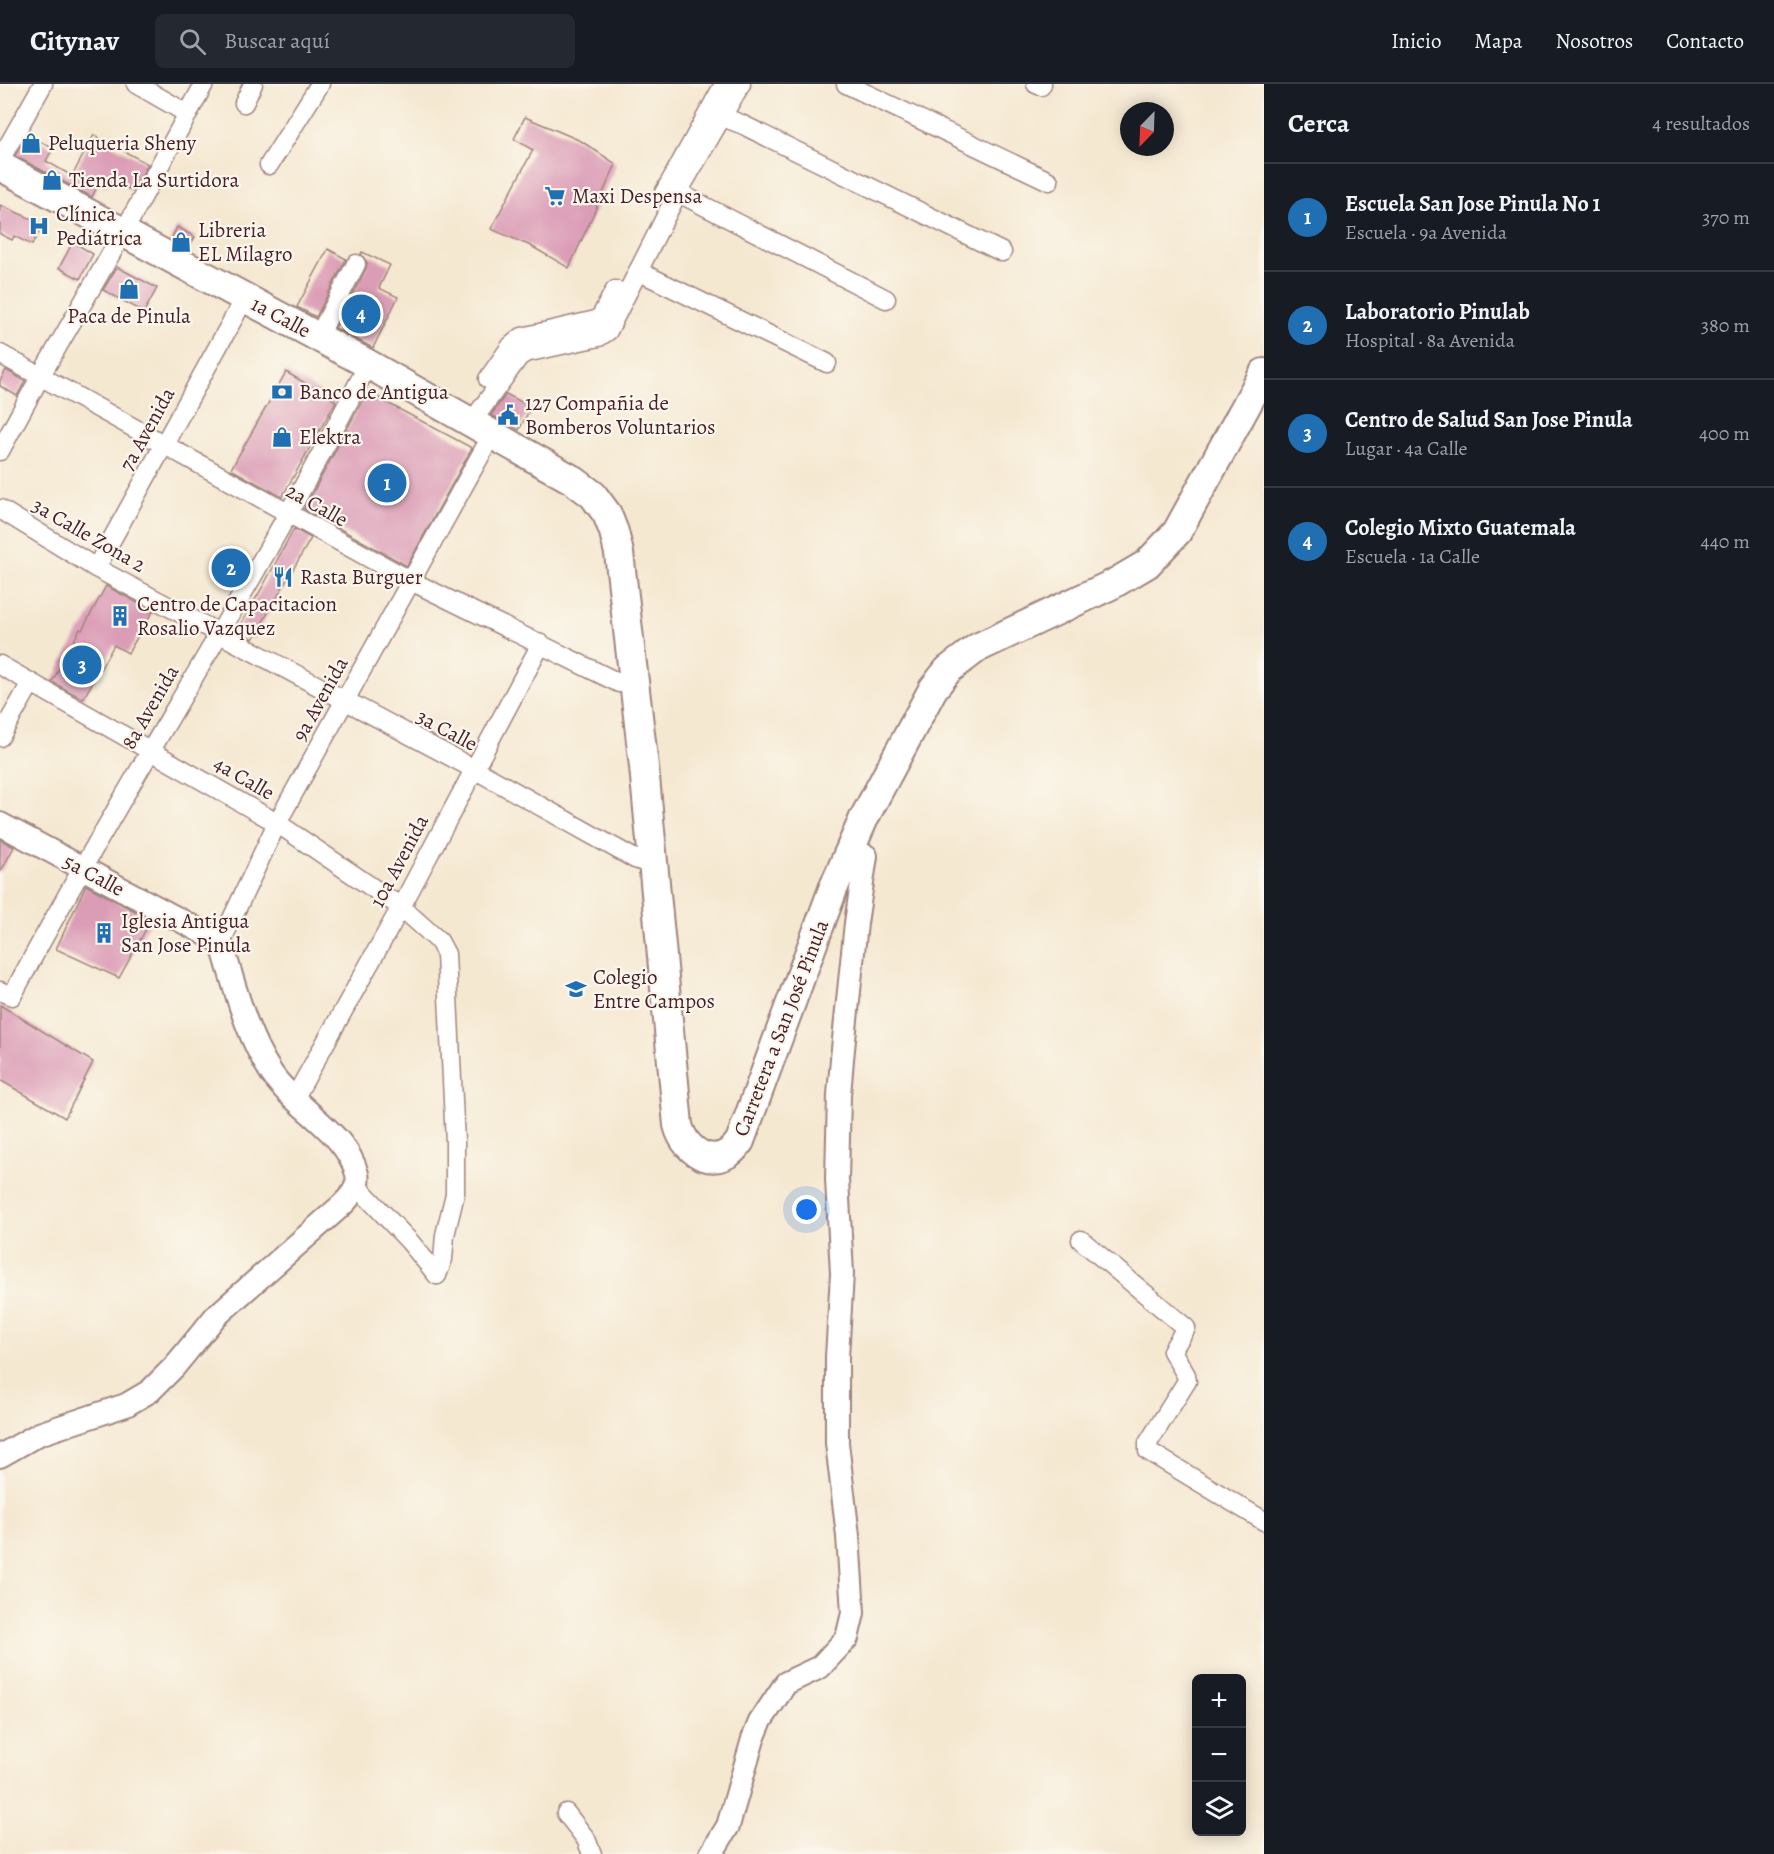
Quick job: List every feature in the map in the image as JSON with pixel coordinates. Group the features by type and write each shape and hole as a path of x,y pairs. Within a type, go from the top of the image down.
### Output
{"main road":[{"name":"1a Calle","path":"0,166 237,312 314,344"},
{"name":"1a Calle","path":"0,188 118,240 364,371 466,420 556,479"},
{"name":"1a Calle","path":"364,371 484,450 556,479"},
{"name":"Carretera a San José Pinula","path":"556,479 580,504 597,531 606,569 629,769 644,862 678,1125 684,1140 693,1151 707,1157 720,1156 740,1141 833,889 864,818 933,689 948,670 977,648 1113,584 1135,572 1157,554 1180,527 1264,373"},
{"name":"Carretera a San José Pinula","path":"556,479 583,487 597,500 610,520 616,539 643,756 644,862 664,1137 669,1150 682,1163 694,1169 721,1170 741,1160 750,1150 866,856 943,698 966,674 1011,648 1125,593 1160,570 1192,533 1264,401"}],"street":[{"path":"0,160 43,84"},
{"path":"136,84 188,114"},
{"path":"0,451 204,84"},
{"path":"244,103 253,84"},
{"path":"269,165 320,84"},
{"path":"715,114 724,84"},
{"path":"466,420 515,341 522,336 587,322 602,316 715,114 741,84"},
{"path":"846,84 1049,181"},
{"path":"1036,84 1039,86 1042,84"},
{"path":"715,114 1002,252"},
{"path":"466,420 519,357 525,353 599,337 608,331 638,271 672,190"},
{"path":"672,190 886,299"},
{"path":"314,344 356,264"},
{"path":"638,271 827,363"},
{"name":"7a Avenida","path":"96,568 237,312"},
{"name":"2a Calle","path":"0,354 411,581 619,683"},
{"name":"8a Avenida","path":"6,993 82,869 288,515 364,371"},
{"name":"9a Avenida","path":"221,942 277,823 484,450"},
{"name":"3a Calle Zona 2","path":"0,509 96,568 220,632"},
{"name":"3a Calle","path":"220,632 644,862"},
{"name":"10a Avenida","path":"294,1099 401,907 541,644"},
{"name":"4a Calle","path":"0,665 277,823 401,907 439,941 446,954 455,1142 455,1194 445,1235 443,1259 437,1275 410,1242 357,1186"},
{"path":"0,737 31,683"},
{"name":"5a Calle","path":"0,824 221,942"},
{"path":"711,1854 728,1826 760,1722 786,1683 820,1667 847,1638 853,1613 848,1536 837,1443 837,1357 842,1274 837,1179 842,1059 856,922 866,856"},
{"path":"0,1456 39,1434 126,1405 150,1391 174,1367 215,1317 342,1205 357,1186 358,1176 347,1149 294,1099 274,1076 250,1035 221,942"},
{"path":"1081,1240 1186,1328 1172,1351 1187,1381 1148,1443 1148,1451 1264,1521"},
{"path":"566,1812 586,1839 592,1854"}],"building":[{"name":"Maxi Despensa","path":"525,117 581,141 616,164 569,268 531,246 491,229 533,150 514,139"},
{"path":"27,135 53,148 46,161 72,176 94,135 148,164 133,191 110,179 106,186 99,183 92,197 15,156"},
{"path":"0,205 43,224 32,245 14,236 12,240 0,234"},
{"name":"Libreria EL Milagro","path":"177,227 195,237 188,249 171,239"},
{"path":"73,242 93,254 80,279 59,268"},
{"path":"328,249 346,259 316,317 297,307"},
{"path":"362,252 390,265 379,288 398,297 373,348 335,328 366,269 367,263"},
{"name":"Paca de Pinula","path":"117,267 157,288 144,312 103,290"},
{"path":"6,370 25,381 17,396 0,386"},
{"name":"Elektra","path":"286,372 336,401 282,497 231,469"},
{"path":"367,392 472,448 407,566 304,509"},
{"name":"127 Compañia de Bomberos Voluntarios","path":"506,394 531,407 519,430 491,415"},
{"path":"294,529 311,538 253,639 237,630"},
{"path":"225,554 245,566 237,581 217,570"},
{"path":"106,586 153,611 128,653 114,645 83,699 52,682"},
{"path":"0,839 14,847 0,873"},
{"name":"Iglesia Antigua San Jose Pinula","path":"86,885 151,920 119,978 56,949"},
{"path":"0,1005 93,1062 65,1118 0,1080"}],"place":[{"name":"Peluqueria Sheny","path":"31,143"},
{"name":"Tienda La Surtidora","path":"52,180"},
{"name":"Maxi Despensa","path":"555,196"},
{"name":"Clínica Pediátrica","path":"39,226"},
{"name":"Libreria EL Milagro","path":"181,242"},
{"name":"Paca de Pinula","path":"129,289"},
{"name":"Colegio Mixto Guatemala","path":"361,314"},
{"name":"Banco de Antigua","path":"282,392"},
{"name":"127 Compañia de Bomberos Voluntarios","path":"508,415"},
{"name":"Elektra","path":"282,437"},
{"name":"Escuela San Jose Pinula No 1","path":"387,483"},
{"name":"Laboratorio Pinulab","path":"231,568"},
{"name":"Rasta Burguer","path":"283,577"},
{"name":"Centro de Capacitacion Rosalio Vazquez","path":"120,616"},
{"name":"Centro de Salud San Jose Pinula","path":"82,665"},
{"name":"Iglesia Antigua San Jose Pinula","path":"104,933"},
{"name":"Colegio Entre Campos","path":"576,989"}]}
